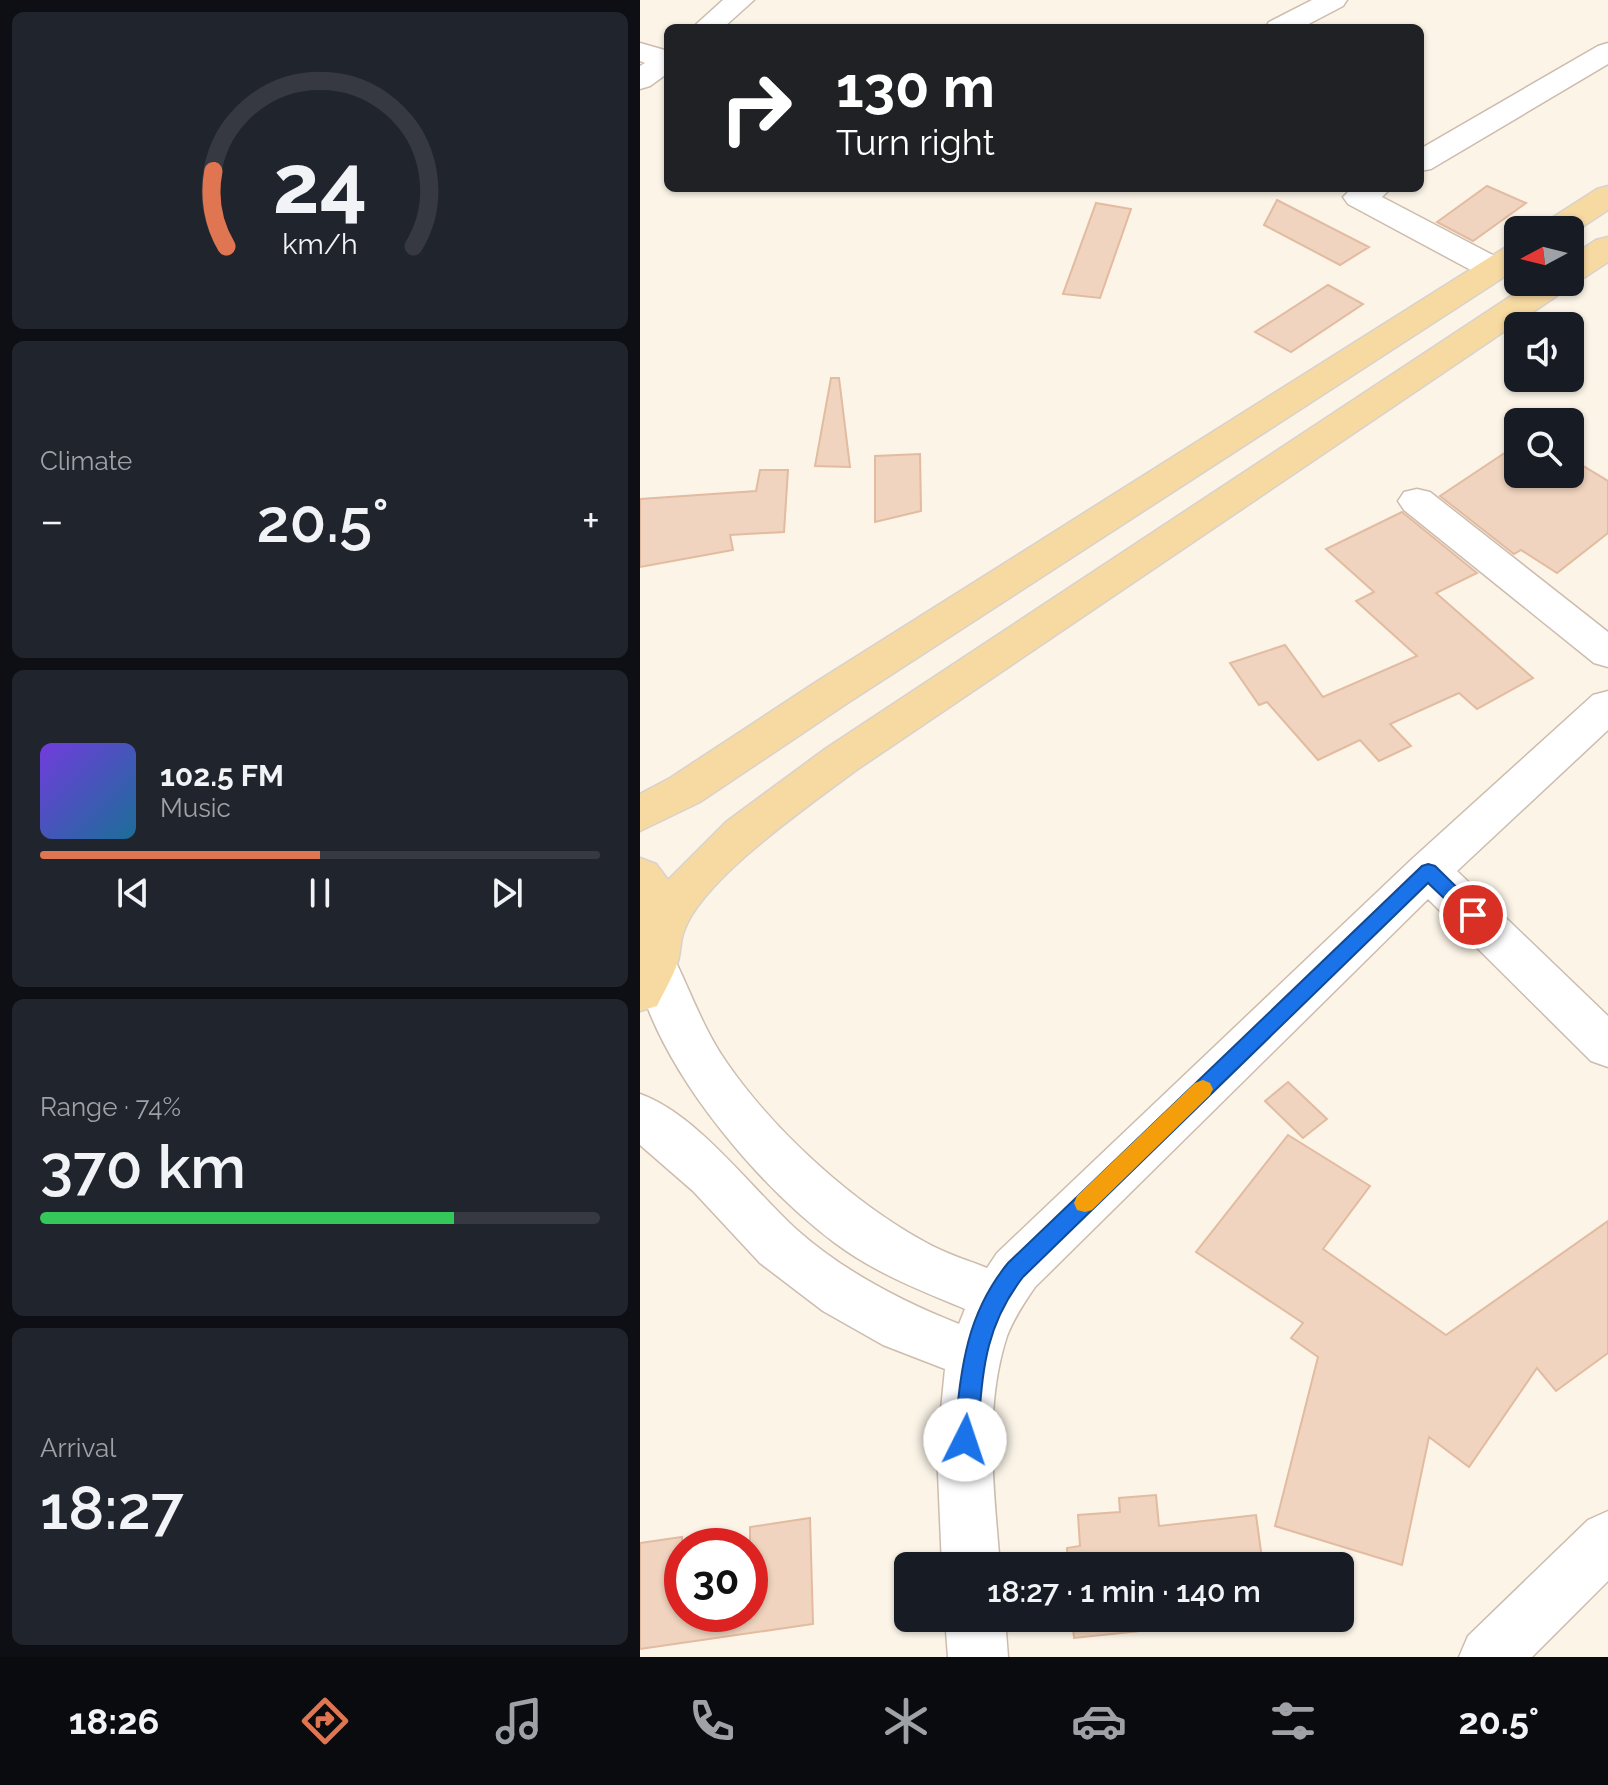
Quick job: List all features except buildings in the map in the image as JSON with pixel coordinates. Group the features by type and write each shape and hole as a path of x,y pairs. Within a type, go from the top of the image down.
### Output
{"main road":[{"path":"1577,216 1608,196"},
{"path":"1584,263 1608,247"},
{"path":"640,814 685,790 831,693 1504,263"},
{"path":"652,962 687,888 754,824 840,760 1534,296"},
{"path":"640,876 656,902 652,962"}],"street":[{"path":"711,24 740,0"},
{"path":"1287,24 1333,0"},
{"path":"1424,160 1608,52"},
{"path":"640,80 658,57"},
{"path":"1360,192 1504,261"},
{"path":"1417,501 1608,653"},
{"path":"970,1552 964,1468 974,1355 995,1296 1016,1270 1428,871 1608,706"},
{"path":"1428,871 1608,1047"},
{"path":"652,962 683,1031 710,1078 777,1158 853,1226 909,1261 995,1296"},
{"path":"640,1115 711,1175 778,1246 842,1294 902,1327 974,1355"},
{"path":"1489,1657 1608,1540"},
{"path":"976,1632 978,1657"}],"slow traffic":[{"path":"1085,1203 1203,1089"}],"route":[{"path":"965,1440 974,1355 995,1296 1016,1270 1428,871 1473,915"}]}
